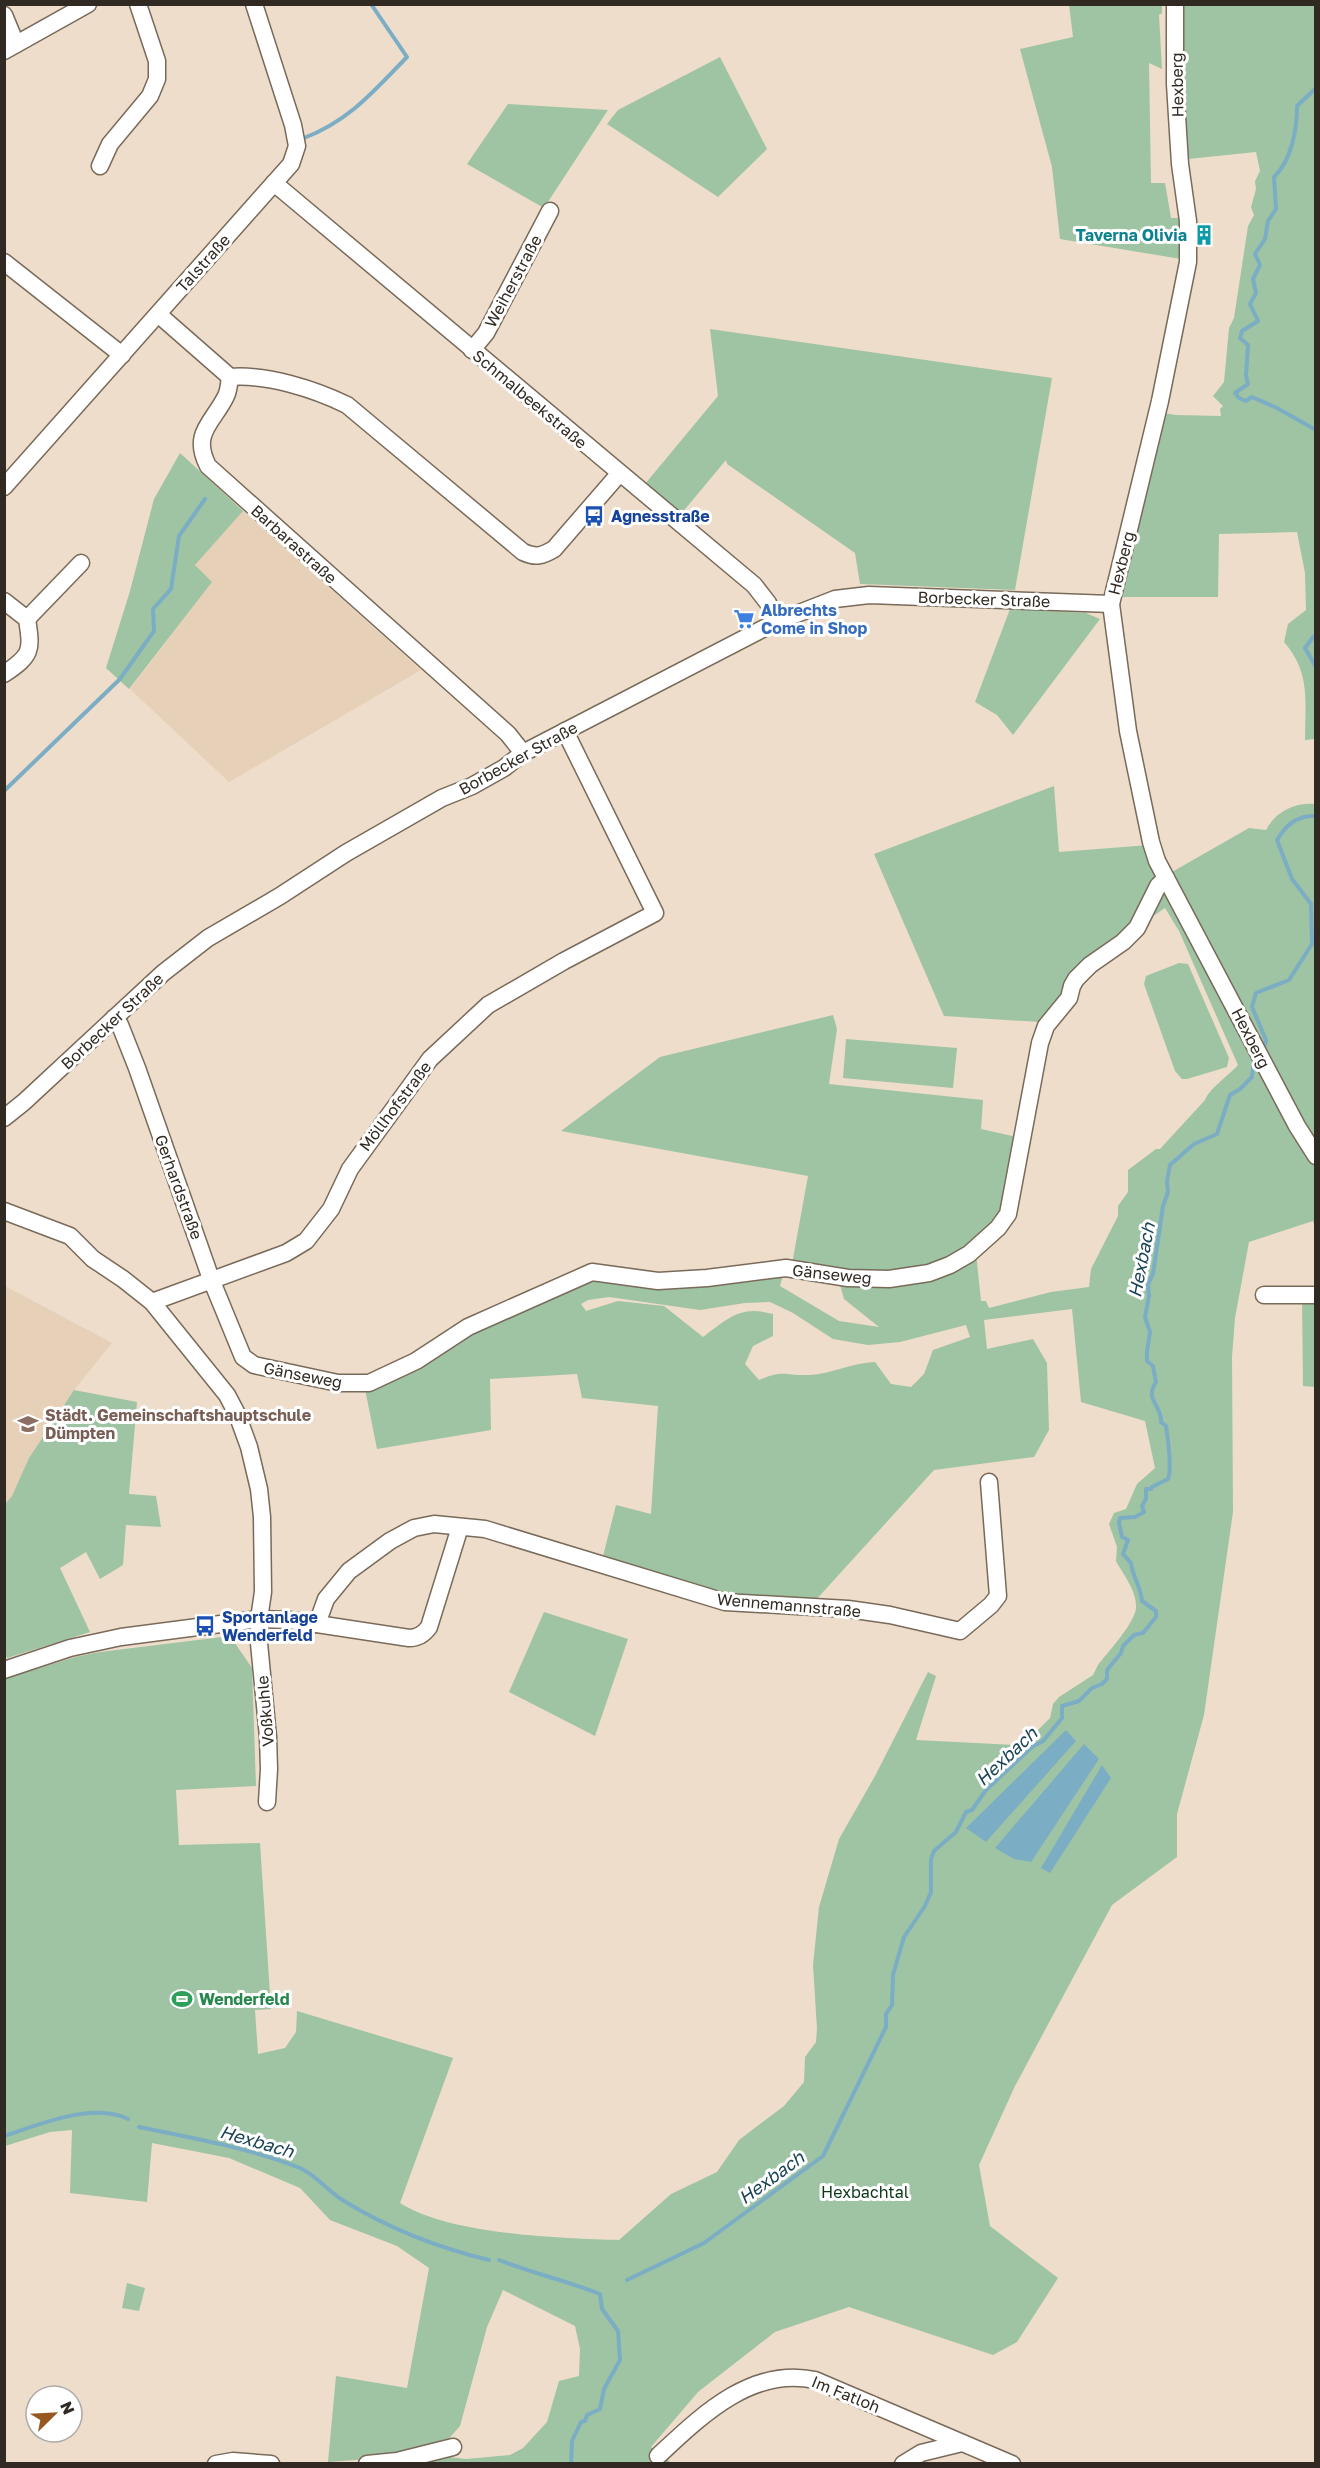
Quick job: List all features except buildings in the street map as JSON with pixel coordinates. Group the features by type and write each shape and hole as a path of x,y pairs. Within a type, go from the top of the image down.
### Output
{"street":[{"path":"4,15 10,47 88,4"},
{"path":"100,166 110,144 150,96 157,79 157,61 138,4"},
{"name":"Talstraße","path":"4,487 291,164 297,146 293,125 254,4"},
{"name":"Hexberg","path":"1175,4 1175,84 1180,164 1188,221 1188,262 1160,401 1111,604 1130,742 1150,842 1166,878 1297,1126 1316,1156"},
{"name":"Schmalbeekstraße","path":"274,183 754,585 768,603 776,622"},
{"name":"Weiherstraße","path":"472,350 486,333 550,210"},
{"path":"4,262 122,355"},
{"path":"158,314 230,377 252,375 328,396 347,405 523,552 534,557 544,555 554,549 619,474"},
{"name":"Barbarastraße","path":"230,377 228,394 202,433 200,445 208,466 508,734 523,753"},
{"path":"27,619 81,563"},
{"name":"Borbecker Straße","path":"4,1118 163,973 208,938 432,803 472,786 504,768 523,753 776,622 848,596 891,595 1111,604"},
{"path":"4,601 27,619 31,645 21,663 4,674"},
{"name":"Möllhofstraße","path":"152,1302 285,1253 306,1241 332,1209 350,1168 430,1059 489,1005 564,961 655,913 565,731"},
{"name":"Gänseweg","path":"243,1357 254,1365 338,1383 369,1383 416,1361 468,1327 592,1272 658,1281 707,1278 786,1268 848,1278 889,1279 929,1273 960,1260 989,1237 1008,1214 1040,1042 1046,1026 1070,998 1072,986 1082,972 1123,942 1137,928 1158,886 1166,878"},
{"name":"Gerhardstraße","path":"114,1018 120,1025 137,1068 212,1279 243,1357"},
{"name":"Voßkuhle","path":"4,1211 70,1236 93,1259 152,1302 227,1395 237,1414 249,1447 259,1489 262,1517 263,1592 259,1619 269,1768 267,1802"},
{"path":"1264,1295 1316,1295"},
{"name":"Wennemannstraße","path":"317,1624 326,1599 349,1571 390,1541 414,1528 434,1524 485,1529 725,1602 890,1615 960,1631 996,1601 998,1596 989,1482"},
{"path":"4,1670 70,1648 104,1640 259,1619 289,1620 409,1638 425,1632 429,1627 460,1527"},
{"name":"Im Fatloh","path":"658,2456 701,2415 721,2400 757,2385 778,2379 798,2377 815,2380 1012,2463"},
{"path":"903,2463 921,2453 962,2443"},
{"path":"367,2463 397,2461 453,2447"},
{"path":"216,2463 233,2461 271,2463"}],"shaded area":[{"path":"243,511 421,670 229,782 130,689 211,583 194,566"},
{"name":"Städt. Gemeinschaftshauptschule Dümpten","path":"5,1286 112,1343 74,1390 29,1458 12,1496 5,1504"}],"green space":[{"path":"1069,5 1162,5 1162,13 1159,15 1162,69 1149,63 1151,183 1165,183 1171,218 1184,218 1181,259 1060,239 1052,167 1020,49 1073,37"},
{"path":"1181,5 1315,5 1315,739 1305,740 1303,676 1293,654 1284,642 1288,624 1306,610 1305,573 1297,532 1219,534 1218,597 1120,597 1163,413 1221,416 1220,409 1223,406 1213,396 1224,382 1229,328 1234,318 1248,226 1254,215 1251,207 1256,189 1255,181 1260,171 1256,152 1188,159 1181,61"},
{"path":"720,57 767,149 718,197 607,124 618,110"},
{"path":"508,104 608,110 544,208 467,164"},
{"path":"710,329 1052,378 1015,590 860,584 855,553 727,464 726,460 681,514 645,484 718,396"},
{"path":"180,453 243,511 195,565 212,582 129,689 106,668 130,591 154,499"},
{"path":"1010,609 1086,613 1100,619 1013,735 997,715 975,702"},
{"name":"Hexbachtal","path":"1054,786 1059,852 1149,845 1173,874 1172,872 1249,828 1266,830 1280,813 1300,805 1315,804 1315,1227 1313,1221 1249,1242 1235,1318 1232,1357 1233,1512 1204,1715 1177,1814 1177,1857 1112,1905 1015,2086 979,2165 990,2226 1058,2278 1017,2342 993,2355 849,2307 775,2332 698,2392 651,2447 670,2463 399,2463 441,2456 466,2459 510,2455 523,2448 547,2422 559,2381 579,2376 580,2349 575,2326 503,2290 487,2327 460,2426 445,2443 396,2457 328,2462 336,2376 407,2388 429,2268 397,2246 330,2220 300,2188 229,2158 152,2143 147,2202 70,2193 72,2130 50,2132 5,2146 4,1679 75,1657 100,1652 230,1636 252,1668 256,1786 176,1790 179,1845 260,1843 271,2009 255,2010 258,2054 285,2048 296,2032 297,2011 453,2058 400,2203 421,2214 476,2228 537,2236 619,2240 671,2194 717,2172 739,2140 784,2106 804,2082 805,2057 816,2042 813,1965 819,1907 839,1839 875,1776 928,1672 936,1676 916,1740 1015,1745 1033,1735 1050,1718 1053,1704 1059,1697 1093,1675 1131,1622 1136,1602 1132,1589 1116,1561 1117,1547 1109,1524 1114,1513 1126,1509 1137,1484 1155,1468 1145,1421 1081,1402 1072,1309 984,1320 987,1349 1033,1339 1047,1363 1049,1430 1034,1457 934,1470 804,1613 600,1568 616,1505 651,1514 658,1406 582,1398 577,1374 490,1379 491,1430 377,1449 363,1379 581,1279 784,1271 780,1286 839,1321 879,1327 844,1299 839,1281 790,1275 808,1176 561,1131 660,1057 833,1015 837,1029 829,1084 983,1100 981,1129 1031,1140 1014,1205 976,1253 981,1301 986,1301 989,1308 1051,1292 1089,1287 1091,1269 1118,1216 1118,1206 1128,1192 1128,1170 1156,1149 1160,1149 1211,1091 1238,1065 1179,931 1165,908 1085,963 1040,1022 944,1016 874,854","holes":["609,1297 700,1310 745,1303 770,1302 793,1313 833,1339 868,1345 900,1342 966,1325 970,1337 933,1350 924,1374 911,1387 891,1384 875,1362 818,1374 780,1374 759,1380 745,1364 753,1346 773,1336 773,1314 743,1312 728,1319 703,1337 664,1306 618,1301 586,1311 581,1304 588,1300"]},
{"path":"1179,963 1188,964 1229,1058 1227,1067 1187,1079 1182,1079 1175,1071 1144,984 1146,976"},
{"path":"846,1039 957,1048 953,1088 843,1078"},
{"path":"1302,1295 1315,1296 1315,1387 1303,1386"},
{"path":"74,1390 137,1402 129,1494 156,1496 161,1527 126,1525 123,1565 100,1579 86,1552 60,1568 90,1632 7,1658 4,1653 5,1504 12,1496 29,1458"},
{"path":"544,1612 628,1639 595,1736 509,1692"},
{"path":"127,2283 145,2288 139,2311 122,2308"}],"water":[{"path":"1066,1730 1076,1741 986,1842 966,1828"},
{"path":"1084,1744 1099,1759 1031,1862 1014,1859 995,1848"},
{"path":"1102,1765 1111,1778 1050,1873 1041,1868"}],"waterway":[{"path":"304,138 348,114 407,57 371,4"},
{"name":"Hexbach","path":"1316,88 1297,106 1296,124 1289,153 1274,177 1276,209 1268,221 1265,239 1255,254 1260,265 1253,279 1256,293 1250,304 1258,321 1242,331 1240,338 1248,345 1246,376 1248,384 1235,393 1246,401 1252,397 1277,408 1316,430"},
{"path":"4,791 120,679 154,631 153,609 171,589 179,536 205,499"},
{"name":"Hexbach","path":"1316,637 1313,637 1305,648 1316,667"},
{"name":"Hexbach","path":"1261,1050 1266,1040 1252,1007 1256,993 1289,980 1312,944 1311,904 1292,879 1277,840 1293,822 1303,817 1316,816"},
{"name":"Hexbach","path":"627,2280 704,2243 823,2156 886,2027 886,2014 892,2005 893,1975 904,1937 925,1906 931,1892 931,1859 934,1851 956,1832 966,1812 972,1810 986,1790 1032,1747 1043,1741 1062,1718 1062,1706 1079,1701 1092,1688 1107,1679 1107,1670 1121,1653 1123,1646 1134,1635 1143,1633 1156,1617 1156,1611 1142,1601 1131,1563 1123,1554 1128,1540 1122,1537 1119,1523 1120,1518 1135,1517 1144,1512 1142,1506 1146,1499 1146,1489 1151,1489 1168,1479 1170,1469 1166,1426 1161,1422 1161,1416 1153,1398 1153,1388 1156,1382 1153,1366 1147,1361 1150,1332 1145,1317 1149,1296 1148,1284 1153,1274 1163,1206 1168,1192 1167,1181 1170,1165 1194,1144 1217,1134 1230,1095 1252,1077 1254,1058"},
{"name":"Hexbach","path":"4,2136 50,2121 83,2114 114,2114 128,2119"},
{"name":"Hexbach","path":"139,2127 241,2149 300,2168 344,2201 378,2220 451,2250 489,2260"},
{"name":"Hexbach","path":"499,2260 600,2294 602,2309 618,2331 620,2360 604,2389 600,2409 587,2415 572,2441 571,2464"}],"place":[{"name":"Taverna Olivia","path":"1204,235"},
{"name":"Agnesstraße","path":"594,516"},
{"name":"Albrechts Come in Shop","path":"744,619"},
{"name":"Städt. Gemeinschaftshauptschule Dümpten","path":"28,1424"},
{"name":"Sportanlage Wenderfeld","path":"205,1626"},
{"name":"Wenderfeld","path":"182,1999"}]}
